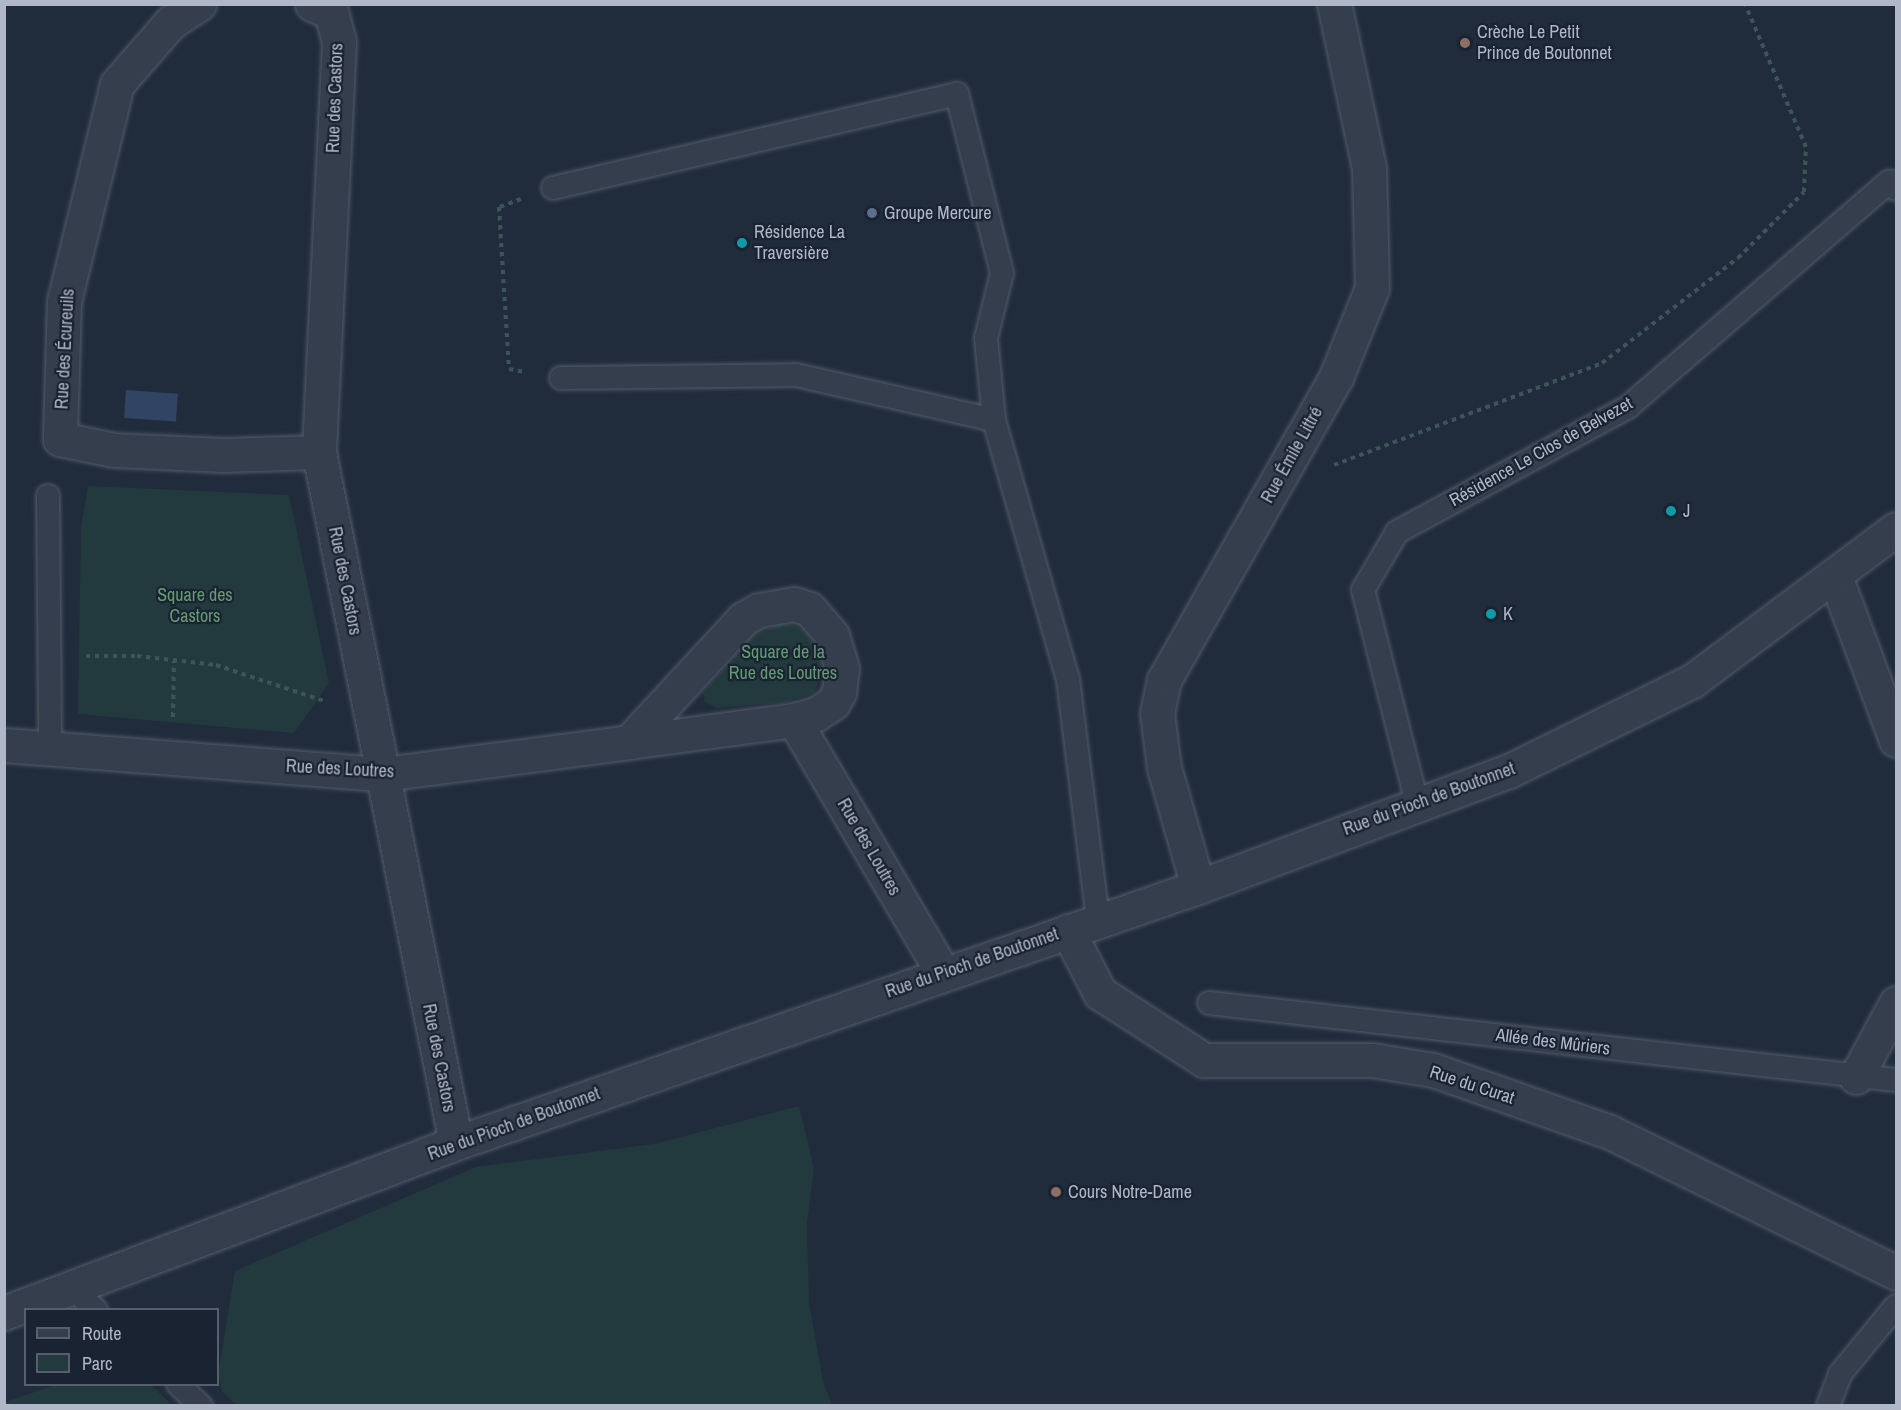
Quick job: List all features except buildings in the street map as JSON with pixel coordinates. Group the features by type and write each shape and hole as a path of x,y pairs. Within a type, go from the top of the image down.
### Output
{"street":[{"name":"Rue des Écureuils","path":"199,4 171,22 117,84 64,301 60,439 114,450 223,455 319,452"},
{"name":"Rue Émile Littré","path":"1198,887 1164,768 1157,713 1164,680 1336,377 1372,288 1369,168 1334,4"},
{"name":"Rue des Castors","path":"321,8 339,40 319,452 456,1143"},
{"name":"Rue du Pioch de Boutonnet","path":"33,1308 84,1299 456,1143 943,973 1198,887 1417,803 1509,771 1692,681 1896,529"},
{"path":"1835,576 1896,740"},
{"name":"Rue des Loutres","path":"4,745 384,774 628,742 794,720 816,714 833,703 839,692 842,668 832,635 809,609 779,605 743,619 628,742"},
{"name":"Rue des Loutres","path":"794,720 943,973"},
{"name":"Rue du Curat","path":"1083,926 1100,993 1204,1060 1372,1060 1432,1070 1610,1132 1896,1273"},
{"path":"1856,1077 1896,1003"},
{"name":"Rue du Pioch de Boutonnet","path":"4,1313 24,1310"}],"lane":[{"path":"553,188 957,94 1002,273 986,338 994,420 1068,679 1083,926"},
{"name":"Résidence Le Clos de Belvezet","path":"1417,803 1403,759 1363,590 1397,532 1628,407 1889,182 1896,189"},
{"path":"561,378 796,375 994,420"},
{"path":"48,496 50,748"},
{"name":"Allée des Mûriers","path":"1209,1003 1896,1080"},
{"path":"1828,1406 1840,1374 1896,1306"},
{"path":"180,1386 201,1406"}],"path":[{"path":"1279,480 1346,462 1602,363 1738,258 1804,192 1806,147 1745,4"},
{"path":"553,188 499,207 509,369 561,378"},
{"path":"49,656 137,656 216,665 372,714"},
{"path":"171,758 174,661"}],"green space":[{"name":"Square des Castors","path":"88,486 289,495 329,683 294,733 78,714 81,527"},
{"name":"Square de la Rue des Loutres","path":"779,624 795,625 804,630 818,647 823,670 814,693 785,702 717,708 705,702 703,692 753,636"},
{"path":"799,1106 814,1168 807,1224 809,1303 823,1381 832,1405 237,1406 222,1391 219,1369 235,1271 476,1167 654,1144"},
{"path":"52,1386 152,1386 172,1405 5,1405 5,1402"}],"water":[{"path":"126,390 178,394 176,422 124,418"}],"place":[{"name":"Crèche Le Petit Prince de Boutonnet","path":"1465,43"},
{"name":"Groupe Mercure","path":"872,213"},
{"name":"Résidence La Traversière","path":"742,243"},
{"name":"J","path":"1671,511"},
{"name":"K","path":"1491,614"},
{"name":"Cours Notre-Dame","path":"1056,1192"}]}
